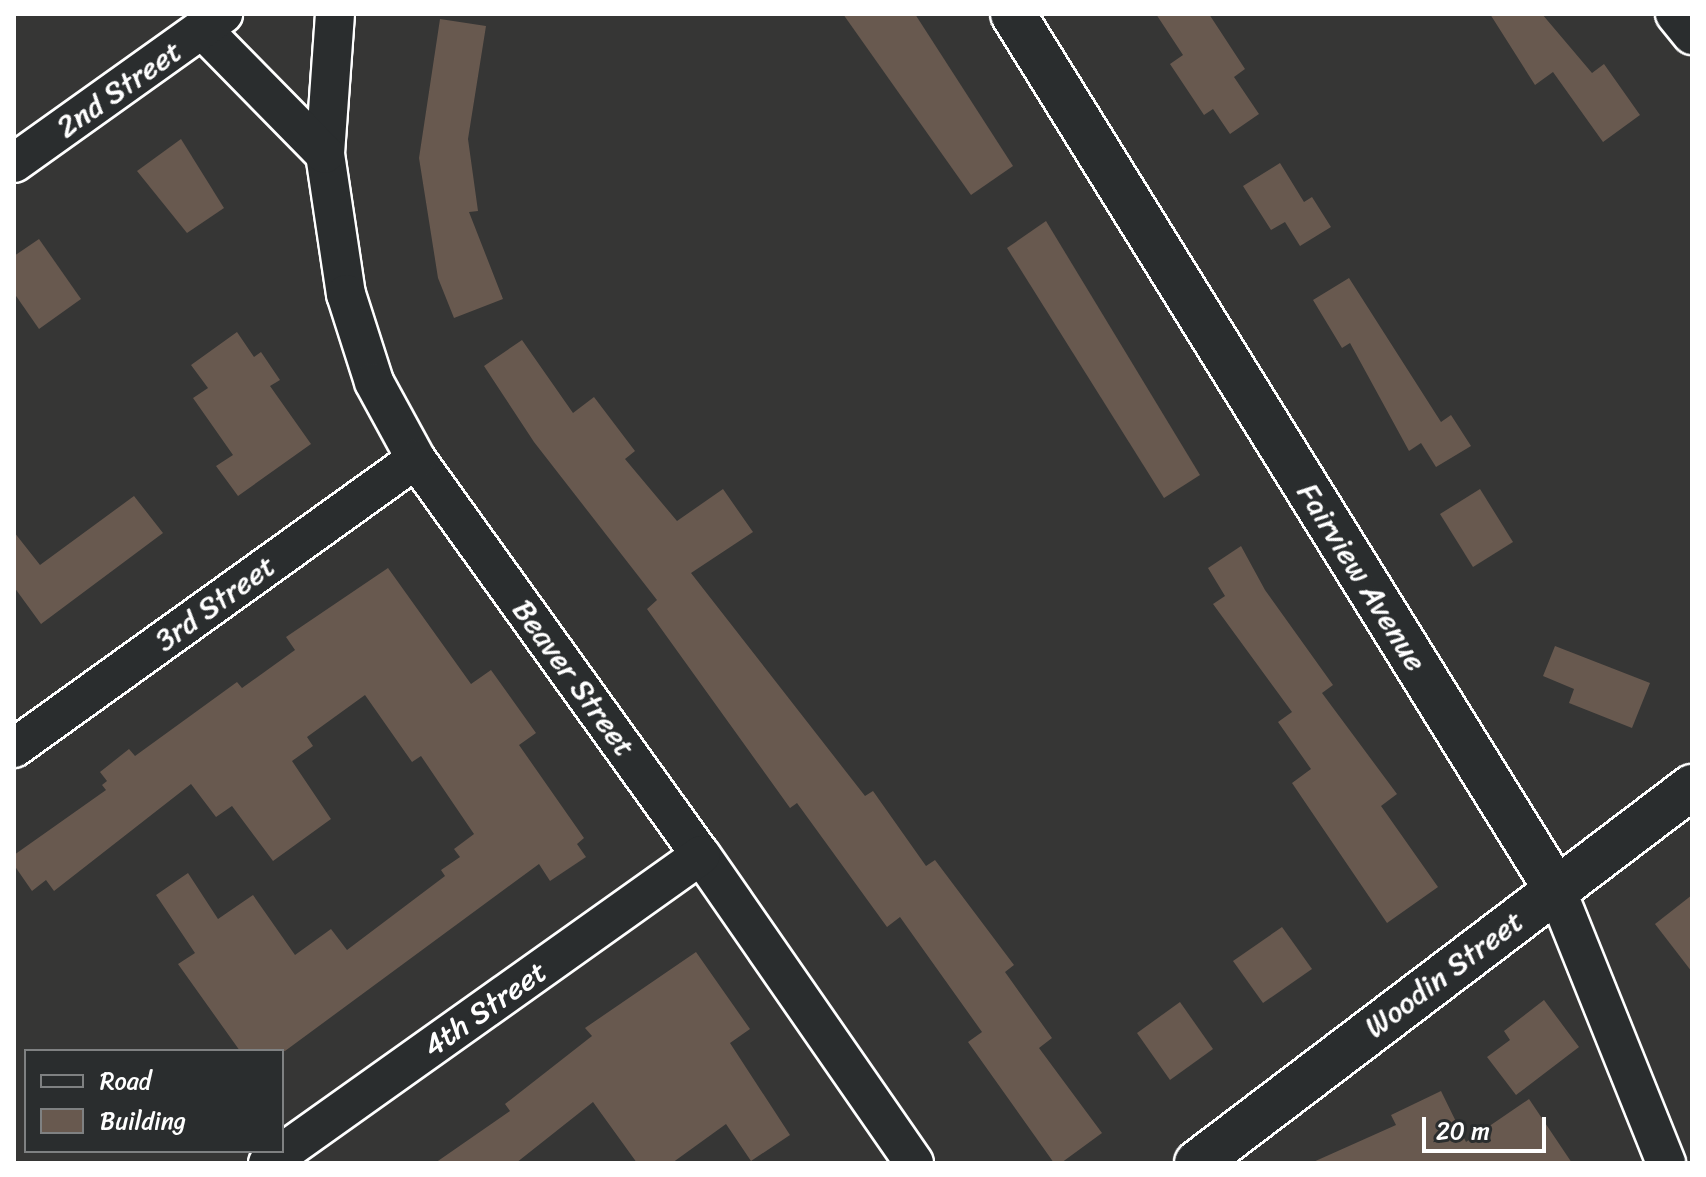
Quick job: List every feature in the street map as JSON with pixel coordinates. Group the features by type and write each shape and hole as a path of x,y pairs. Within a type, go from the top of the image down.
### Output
{"street":[{"name":"Beaver Street","path":"335,14 325,154 346,294 374,382 416,459 701,855 914,1163"},
{"name":"Fairview Avenue","path":"1013,14 1556,889 1666,1163"},
{"path":"1675,14 1692,35"},
{"path":"213,22 325,154"},
{"name":"2nd Street","path":"14,163 213,22"},
{"name":"3rd Street","path":"14,748 416,459"},
{"name":"Woodin Street","path":"1197,1163 1692,787"},
{"name":"4th Street","path":"284,1152 701,855"}],"building":[{"path":"843,14 915,14 1013,166 971,195"},
{"path":"1156,14 1209,14 1245,69 1234,77 1259,114 1230,134 1213,109 1204,115 1170,64 1183,55"},
{"path":"1490,14 1542,14 1592,73 1604,64 1640,115 1603,142 1553,72 1535,85"},
{"path":"440,19 486,26 468,139 478,211 469,212 503,299 454,318 438,278 419,158"},
{"path":"181,139 224,208 187,233 137,171"},
{"path":"1280,163 1304,202 1312,197 1331,227 1300,246 1285,222 1271,230 1243,186"},
{"path":"1046,221 1200,475 1164,498 1007,248"},
{"path":"39,239 81,299 39,329 14,293 14,256"},
{"path":"1349,278 1441,422 1451,415 1471,446 1436,467 1421,443 1409,451 1350,343 1342,348 1313,300"},
{"path":"237,332 254,357 261,352 280,380 270,386 311,444 238,496 216,466 233,455 193,398 208,388 191,365"},
{"path":"522,340 573,413 594,397 635,451 625,459 677,521 723,489 753,532 691,573 865,796 873,791 926,866 935,860 1014,965 1005,972 1052,1038 1039,1048 1102,1133 1061,1163 1054,1163 968,1042 982,1032 900,917 887,927 797,803 790,808 647,609 657,600 534,442 484,366"},
{"path":"1480,489 1513,542 1473,567 1440,514"},
{"path":"134,496 163,533 41,624 14,587 14,532 40,565"},
{"path":"1241,546 1265,590 1333,685 1322,693 1397,794 1381,806 1438,887 1387,923 1292,783 1311,769 1278,722 1292,712 1213,604 1225,596 1208,568"},
{"path":"388,568 471,684 491,670 536,733 519,745 584,838 577,844 586,857 550,881 539,864 285,1051 239,1049 178,964 195,953 156,895 188,873 218,919 253,895 295,955 331,929 347,950 445,876 441,870 460,857 454,849 474,834 421,756 412,762 365,695 307,737 313,746 292,761 331,819 273,861 232,806 216,817 191,784 54,891 46,880 32,891 14,865 14,855 106,790 102,785 107,781 100,772 129,749 135,756 237,682 242,688 295,650 286,637"},
{"path":"1555,646 1650,683 1632,728 1569,703 1574,689 1543,676"},
{"path":"1692,895 1692,972 1655,924"},
{"path":"1282,927 1312,969 1263,1003 1233,961"},
{"path":"696,952 750,1029 730,1043 790,1135 751,1161 726,1124 672,1163 637,1163 593,1102 516,1163 435,1163 510,1111 505,1104 592,1036 585,1028"},
{"path":"1544,1000 1579,1047 1516,1095 1487,1057 1510,1040 1504,1031"},
{"path":"1180,1002 1213,1049 1170,1080 1137,1033"},
{"path":"1441,1091 1466,1142 1529,1099 1572,1163 1311,1163 1396,1125 1391,1115"}]}
